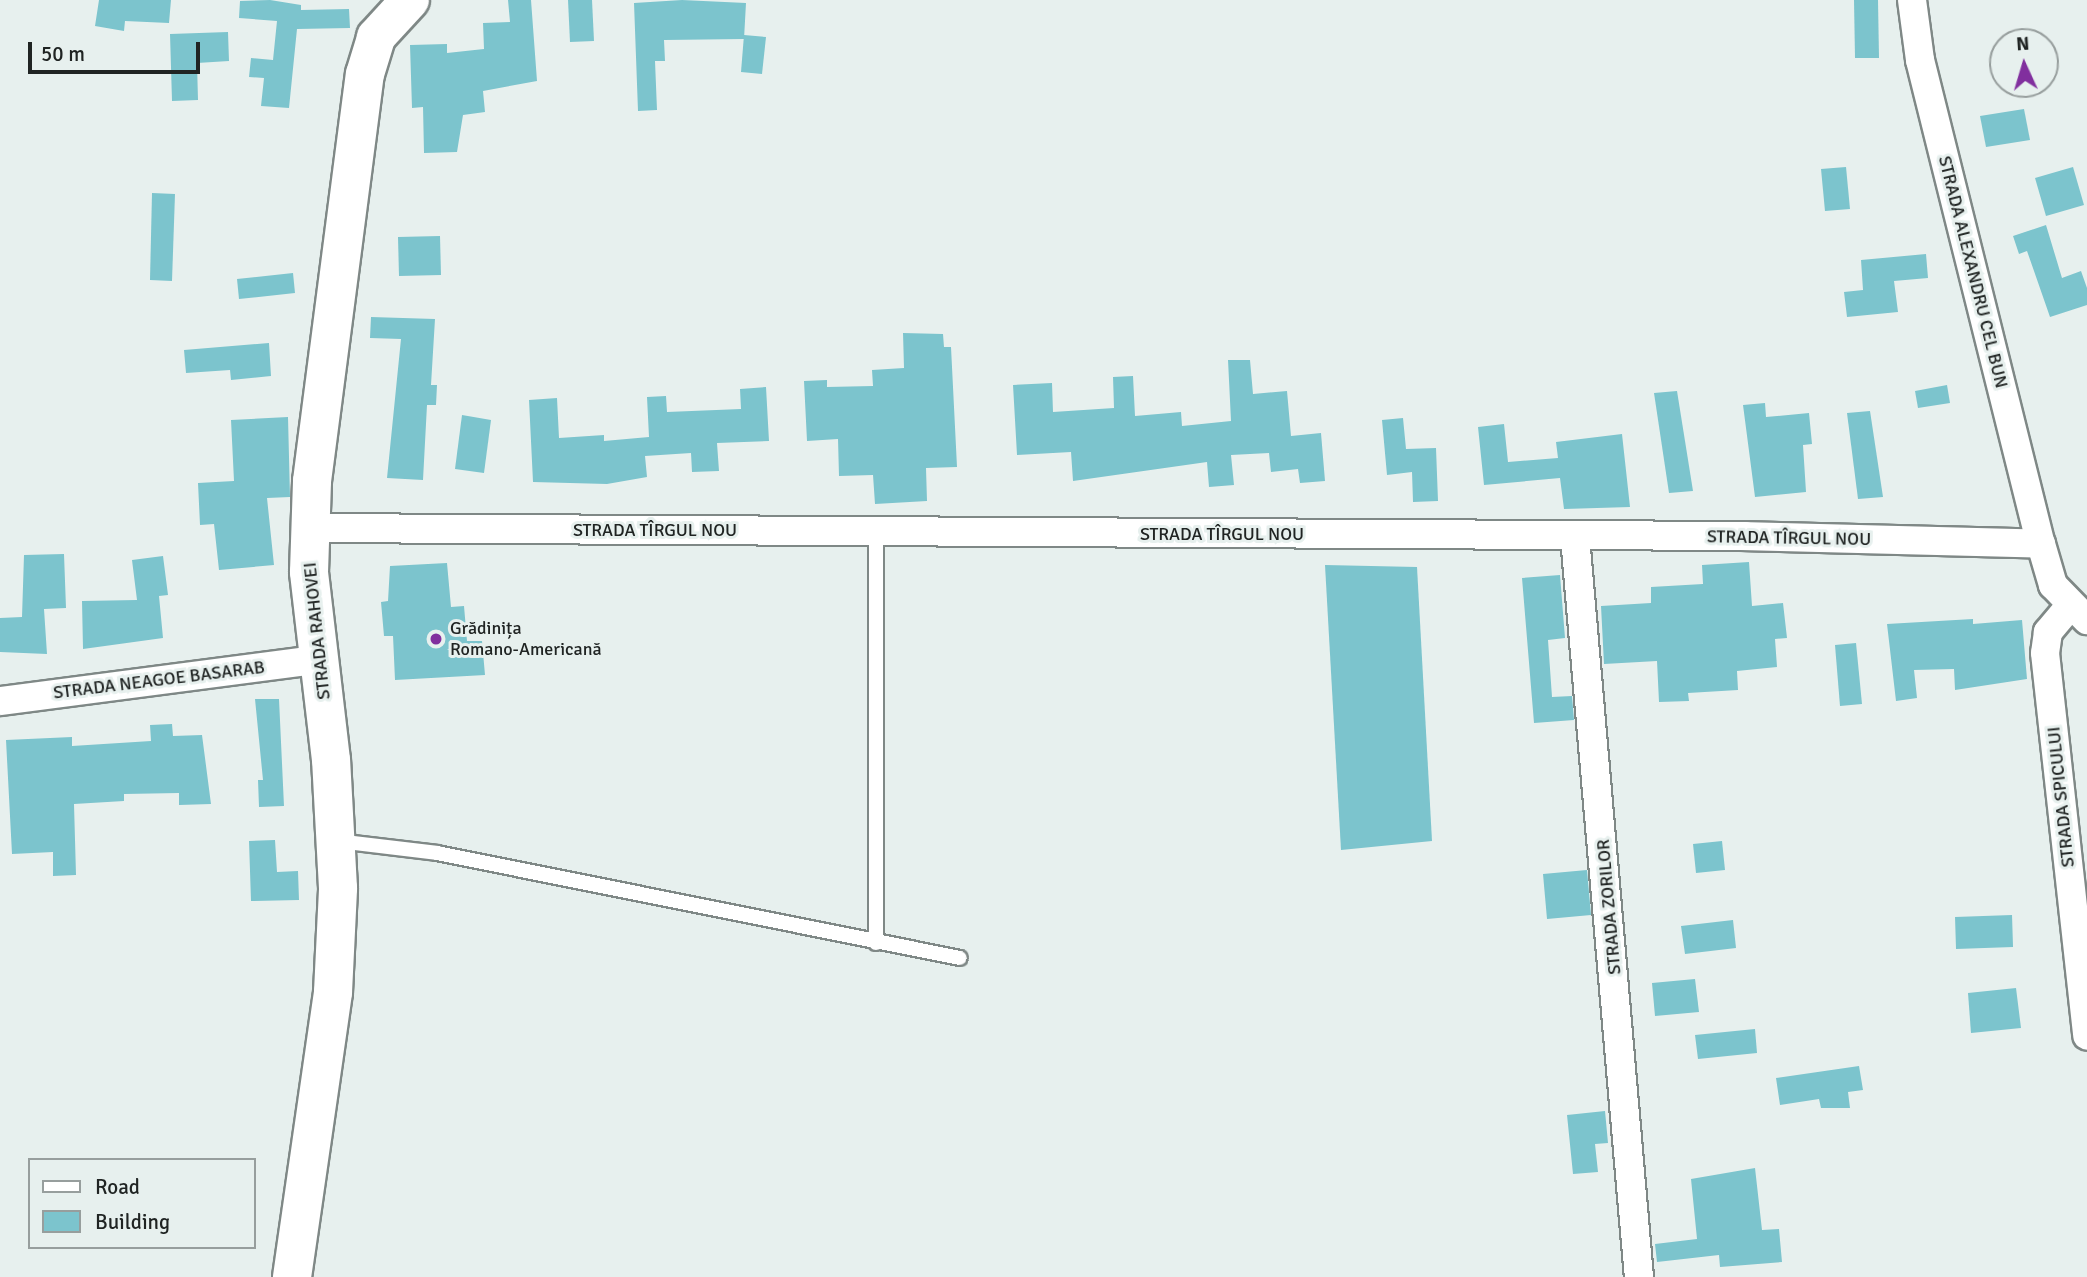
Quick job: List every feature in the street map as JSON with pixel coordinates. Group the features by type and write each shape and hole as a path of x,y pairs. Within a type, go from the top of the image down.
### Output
{"main road":[{"name":"STRADA RAHOVEI","path":"292,1277 333,992 336,841 317,660 309,528 365,74 376,37 410,0"}],"street":[{"name":"STRADA ALEXANDRU CEL BUN","path":"1912,0 1920,60 2041,544"},
{"name":"STRADA TÎRGUL NOU","path":"309,528 1576,537 2041,544"},
{"name":"STRADA ZORILOR","path":"1576,537 1639,1277"},
{"path":"2041,544 2053,585 2078,614"},
{"name":"STRADA SPICULUI","path":"2078,614 2048,632 2045,653 2087,1036"},
{"name":"STRADA NEAGOE BASARAB","path":"0,701 317,660"}],"lane":[{"path":"876,532 876,943"},
{"path":"336,841 437,853 960,958"}],"building":[{"path":"99,0 171,0 169,23 125,21 124,31 95,26"},
{"path":"270,0 301,5 301,10 349,9 350,28 297,29 289,108 261,106 264,78 249,77 251,58 273,60 277,21 239,18 240,1"},
{"path":"508,0 531,0 537,81 483,91 485,112 463,115 457,152 424,153 423,107 412,108 410,45 447,44 447,53 484,49 483,23 510,22"},
{"path":"568,0 592,0 594,41 570,42"},
{"path":"682,0 746,3 744,39 664,40 665,61 655,61 657,110 638,111 634,3"},
{"path":"1854,0 1878,0 1879,58 1855,58"},
{"path":"228,32 229,61 197,63 198,100 172,101 170,34"},
{"path":"744,35 766,37 762,74 741,72"},
{"path":"2024,109 2030,140 1986,147 1980,116"},
{"path":"1846,167 1850,209 1825,211 1821,169"},
{"path":"2073,167 2084,205 2046,216 2035,178"},
{"path":"152,193 175,194 172,281 150,280"},
{"path":"2046,225 2062,278 2081,271 2087,288 2087,305 2050,317 2027,251 2019,254 2013,236"},
{"path":"440,236 441,275 399,276 398,237"},
{"path":"1926,254 1928,278 1894,281 1898,312 1847,317 1844,292 1863,290 1861,260"},
{"path":"293,273 295,293 239,299 237,279"},
{"path":"371,317 435,319 431,385 437,385 436,405 427,405 423,480 387,478 401,339 370,338"},
{"path":"903,333 943,334 944,347 951,347 957,467 926,468 927,501 875,504 873,475 839,476 838,439 807,441 804,381 827,380 827,387 873,386 872,370 904,368"},
{"path":"269,343 271,376 231,380 230,370 186,373 184,350"},
{"path":"1228,360 1250,360 1253,394 1287,391 1291,436 1321,433 1325,481 1300,483 1298,469 1271,472 1269,453 1231,455 1234,485 1209,487 1207,462 1073,481 1071,452 1017,455 1013,385 1052,383 1053,412 1114,408 1113,377 1133,376 1135,416 1181,412 1182,426 1231,421"},
{"path":"1947,385 1950,403 1918,408 1915,391"},
{"path":"766,387 769,441 717,443 719,471 692,472 691,453 645,456 647,477 607,484 533,482 529,400 557,398 559,438 604,435 604,441 649,437 647,397 666,396 667,412 741,409 740,389"},
{"path":"1677,391 1693,491 1669,493 1654,393"},
{"path":"1765,403 1766,417 1809,413 1812,444 1803,445 1806,492 1755,497 1743,405"},
{"path":"1870,411 1883,497 1858,499 1847,413"},
{"path":"462,415 491,420 484,473 455,469"},
{"path":"288,417 290,497 267,498 274,565 219,570 214,524 200,525 198,483 234,481 231,420"},
{"path":"1403,418 1406,449 1436,448 1438,501 1413,502 1412,472 1387,475 1382,420"},
{"path":"1504,424 1508,462 1558,458 1556,442 1622,434 1630,507 1564,509 1560,478 1484,485 1478,427"},
{"path":"64,554 66,608 44,609 47,654 0,652 0,618 22,617 24,555"},
{"path":"163,556 168,595 159,596 163,638 83,649 82,601 137,600 132,560"},
{"path":"1749,562 1752,606 1783,603 1787,638 1775,639 1777,667 1737,671 1738,690 1688,693 1689,701 1659,702 1657,661 1604,664 1601,606 1651,603 1651,587 1703,584 1702,565"},
{"name":"Grădinița Romano-Americană","path":"447,563 451,607 464,606 467,641 482,641 485,675 395,680 393,636 384,636 381,602 388,601 390,566"},
{"path":"1325,565 1417,567 1432,841 1341,850"},
{"path":"1560,575 1565,638 1548,640 1552,697 1572,696 1574,720 1534,723 1522,578"},
{"path":"1973,619 1973,624 2022,620 2027,679 1955,690 1954,669 1914,670 1917,698 1896,701 1887,624"},
{"path":"1856,643 1862,704 1840,706 1835,645"},
{"path":"255,699 279,699 284,806 259,807 258,780 263,780"},
{"path":"172,724 173,736 202,735 211,804 179,805 179,793 124,794 124,801 74,804 76,875 53,876 53,852 12,854 6,740 72,737 72,746 151,741 150,725"},
{"path":"275,840 277,872 298,871 299,900 251,901 249,841"},
{"path":"1722,841 1725,870 1696,873 1693,844"},
{"path":"1587,870 1591,915 1547,919 1543,874"},
{"path":"2012,915 2013,947 1956,949 1955,917"},
{"path":"1733,920 1736,948 1685,954 1681,926"},
{"path":"1695,979 1699,1012 1655,1016 1652,983"},
{"path":"2016,988 2021,1028 1971,1033 1968,993"},
{"path":"1755,1029 1757,1053 1698,1059 1695,1035"},
{"path":"1859,1066 1863,1090 1848,1092 1850,1108 1821,1108 1819,1099 1780,1105 1776,1078"},
{"path":"1605,1111 1608,1143 1595,1144 1598,1172 1573,1174 1567,1115"},
{"path":"1755,1168 1762,1230 1779,1229 1782,1262 1720,1267 1719,1255 1657,1262 1655,1244 1697,1239 1691,1179"}],"place":[{"name":"Grădinița Romano-Americană","path":"436,639"}]}
